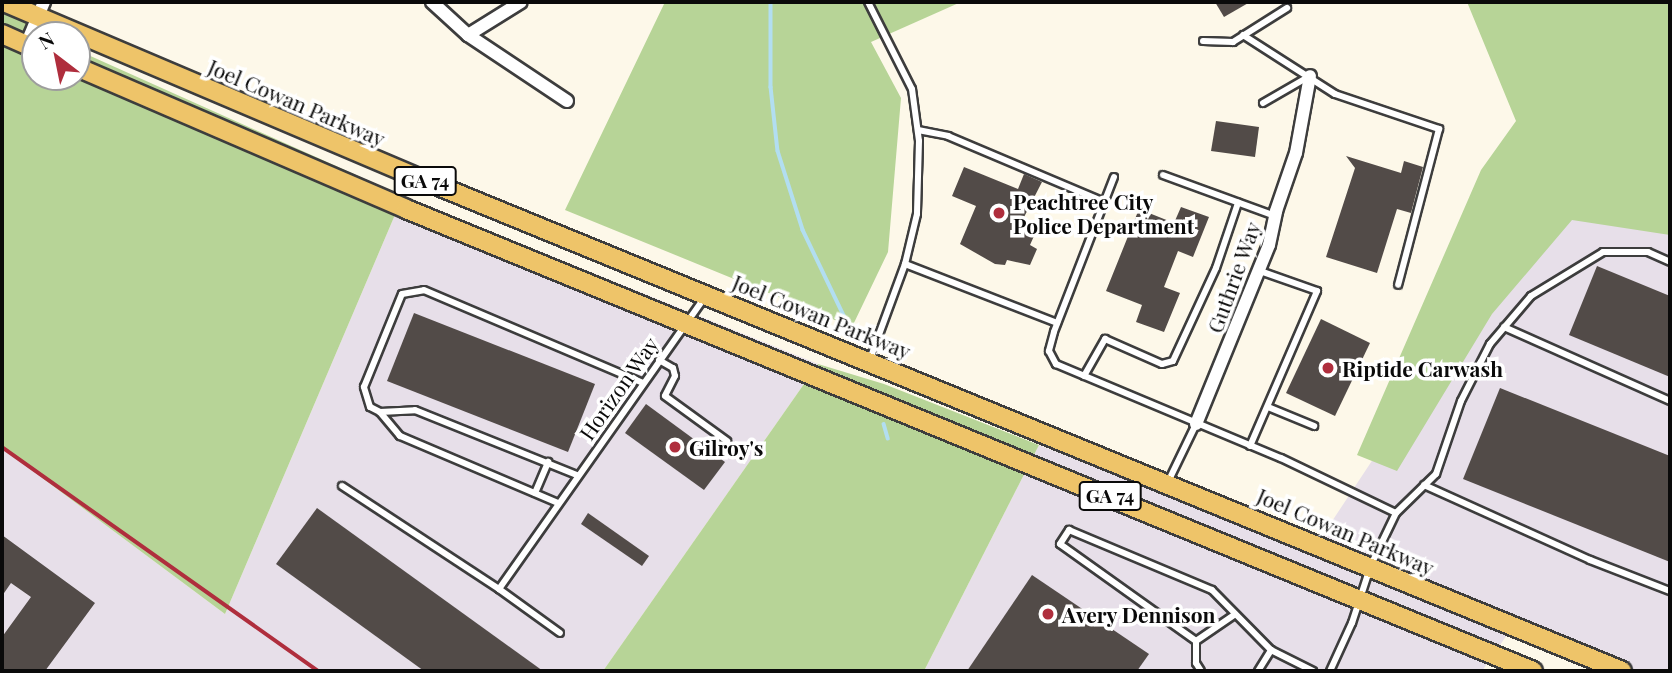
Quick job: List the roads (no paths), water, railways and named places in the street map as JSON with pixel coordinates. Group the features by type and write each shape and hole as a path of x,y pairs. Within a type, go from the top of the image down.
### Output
{"main road":[{"name":"Joel Cowan Parkway","path":"5,2 40,10 706,294 1371,565 1622,671"},
{"path":"2,34 21,43"},
{"name":"GA 74","path":"91,73 406,208 687,321 1533,671"}],"street":[{"path":"432,2 468,35 567,101"},
{"path":"468,35 521,2"},
{"name":"Guthrie Way","path":"1196,424 1260,271 1296,153 1310,76"}],"lane":[{"path":"868,2 912,89 918,130 917,214 905,264 869,360"},
{"path":"1203,41 1229,42 1287,8"},
{"path":"1243,35 1335,94 1439,129 1398,285"},
{"path":"1263,103 1310,76"},
{"path":"918,130 948,136 1104,202"},
{"path":"1163,175 1275,216"},
{"path":"1114,177 1057,323 1049,351 1056,364 1250,446 1396,513"},
{"path":"1084,376 1105,339 1162,363 1173,361 1216,268 1238,203"},
{"path":"1330,671 1353,620 1371,565 1396,513 1436,474 1461,401 1490,344 1504,327 1531,296 1603,252 1648,252 1670,262"},
{"path":"905,264 1057,323"},
{"path":"1250,446 1317,291 1260,271"},
{"path":"558,503 400,436 380,412 370,407 365,387 397,301 411,290 424,290 643,383"},
{"name":"Horizon Way","path":"499,589 706,294"},
{"path":"1504,327 1670,401"},
{"path":"659,360 673,368 675,376 665,396 727,440"},
{"path":"1268,407 1314,426"},
{"path":"380,412 415,411 577,475"},
{"name":"Guthrie Way","path":"1168,483 1196,424"},
{"path":"535,493 548,462"},
{"path":"1424,485 1590,560 1670,591"},
{"path":"342,486 499,589 560,633"},
{"path":"1196,641 1060,544 1069,530 1212,590 1271,650 1313,671"},
{"path":"1196,641 1234,615"},
{"path":"1196,641 1196,663 1202,671"},
{"path":"1258,671 1271,650"}],"waterway":[{"path":"771,2 771,87 778,151 803,230 848,324"},
{"path":"884,424 888,438"}],"railway":[{"path":"2,447 318,671"}],"place":[{"name":"Peachtree City Police Department","path":"999,213"},
{"name":"Riptide Carwash","path":"1328,368"},
{"name":"Gilroy's","path":"675,447"},
{"name":"Avery Dennison","path":"1048,614"}]}
